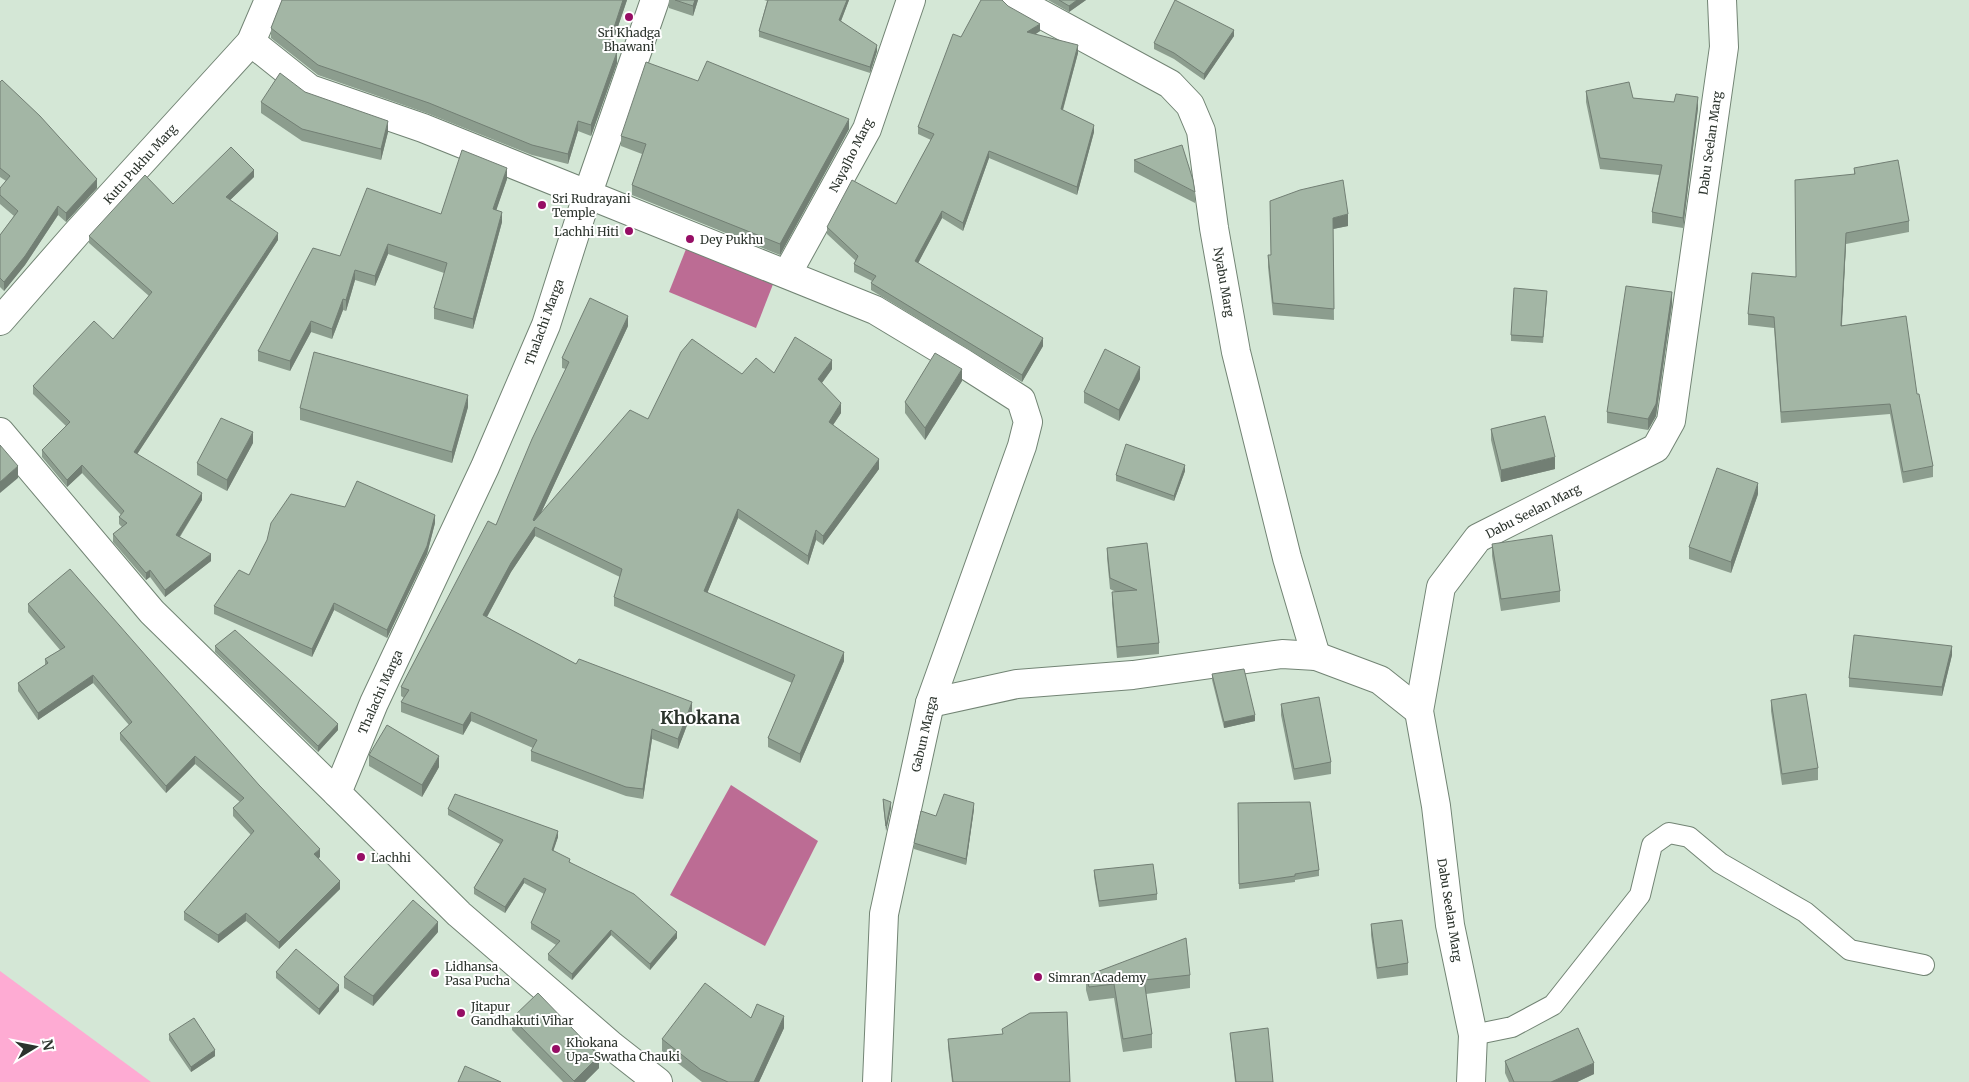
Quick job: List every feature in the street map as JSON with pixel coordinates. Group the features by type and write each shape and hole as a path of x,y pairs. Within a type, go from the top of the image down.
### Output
{"street":[{"name":"Kutu Pukhu Marg","path":"0,321 76,234 251,42 269,0"},
{"name":"Thalachi Marga","path":"337,793 374,702 485,467 546,325 588,193 655,0"},
{"name":"NayaJho Marg","path":"786,274 867,129 911,0"},
{"name":"Nyabu Marg","path":"1016,0 1170,84 1190,105 1201,131 1214,228 1236,352 1287,558 1316,656"},
{"name":"Dabu Seelan Marg","path":"1471,1082 1472,1034 1450,925 1436,806 1419,711 1441,587 1478,538 1656,448 1671,421 1724,47 1722,0"},
{"path":"251,42 310,89 422,128 786,274"},
{"name":"Gabun Marga","path":"786,274 875,310 963,363 1021,400 1028,422 1022,446 930,703 884,914 877,1082"},
{"path":"0,432 152,612 459,914 612,1046 658,1082"},
{"path":"930,703 1017,684 1133,676 1282,654 1316,656 1380,680 1419,711"}],"lane":[{"path":"1472,1034 1512,1027 1553,1005 1640,895 1652,845 1669,833 1689,836 1720,863 1805,912 1850,950 1924,965"}],"shaded area":[{"path":"690,239 777,274 756,328 669,292"},
{"path":"731,785 818,841 765,946 670,895"},
{"path":"0,971 151,1082 0,1082"}],"building":[{"path":"282,0 623,0 607,49 617,52 591,125 578,121 568,154 532,145 429,103 318,65 271,28"},
{"path":"675,0 695,0 693,6"},
{"path":"768,0 847,0 839,20 877,45 870,67 759,31"},
{"path":"981,0 1002,0 1008,6 1040,24 1027,32 1078,45 1061,109 1094,125 1077,187 989,151 963,223 942,211 915,261 1043,338 1022,375 871,283 876,276 854,264 858,256 827,227 852,180 896,204 934,134 918,127 953,34 961,37"},
{"path":"1059,0 1077,0 1069,6"},
{"path":"1175,0 1234,30 1204,74 1174,53 1154,43"},
{"path":"707,61 849,119 780,244 632,185 646,144 621,136 646,62 698,81"},
{"path":"280,73 305,92 388,121 381,149 302,129 261,102"},
{"path":"2,80 40,116 97,179 66,213 58,206 25,256 4,282 0,278 0,235 18,211 0,195 0,188 10,176 0,168 0,82"},
{"path":"1629,82 1633,98 1674,102 1676,94 1698,97 1683,218 1652,212 1662,165 1600,158 1586,91"},
{"path":"1182,145 1195,192 1134,160"},
{"path":"231,147 254,170 226,197 278,233 134,452 202,493 176,535 211,554 165,590 150,570 146,573 113,534 127,523 119,517 124,511 82,465 67,480 42,450 70,422 33,386 94,321 113,339 152,292 89,236 145,175 173,204"},
{"path":"462,150 507,168 493,209 502,212 473,319 434,308 447,263 388,244 375,276 355,270 346,300 343,299 332,329 311,321 290,361 258,351 313,248 340,256 367,188 441,214"},
{"path":"1898,160 1909,221 1846,233 1841,326 1906,316 1917,394 1919,394 1933,466 1903,472 1890,404 1781,412 1774,317 1748,314 1752,273 1796,277 1795,180 1855,174 1854,168"},
{"path":"1343,180 1348,214 1333,218 1334,309 1273,303 1268,255 1271,255 1270,201 1300,190"},
{"path":"1626,286 1672,292 1656,404 1648,419 1607,412"},
{"path":"1514,288 1547,291 1543,337 1511,335"},
{"path":"590,298 628,316 534,521 630,410 648,419 681,352 692,339 742,374 756,358 774,373 795,337 832,360 818,379 841,403 829,422 879,459 823,536 816,530 808,556 738,509 704,591 844,652 800,754 768,738 795,675 614,597 622,569 535,527 511,563 483,615 576,664 579,659 692,702 678,739 652,729 643,789 626,787 531,751 537,740 471,712 463,725 401,702 409,690 401,687 488,521 496,525 532,439 569,362 562,358"},
{"path":"1105,349 1140,367 1119,410 1084,392"},
{"path":"314,352 468,395 452,452 300,408"},
{"path":"935,353 962,369 925,428 905,402"},
{"path":"1545,416 1555,457 1501,470 1491,429"},
{"path":"221,418 253,432 227,480 197,463"},
{"path":"1126,444 1185,465 1174,496 1116,475"},
{"path":"0,445 18,466 0,482"},
{"path":"1717,468 1758,483 1731,562 1689,547"},
{"path":"357,481 435,515 427,546 387,630 334,603 312,649 214,606 239,570 249,575 267,540 271,523 291,494 345,507"},
{"path":"1552,535 1560,591 1501,599 1492,544"},
{"path":"1147,543 1159,643 1117,647 1112,592 1137,590 1110,578 1107,548"},
{"path":"70,569 259,785 320,849 314,854 340,881 279,942 246,913 218,935 184,912 254,831 233,808 244,798 195,756 166,786 120,733 132,722 93,675 38,713 18,683 48,663 45,659 65,647 28,604"},
{"path":"235,630 338,724 318,746 215,646"},
{"path":"1854,635 1952,646 1942,687 1849,678"},
{"path":"1244,669 1255,715 1224,722 1212,674"},
{"path":"1806,694 1818,768 1782,774 1771,700"},
{"path":"1319,697 1331,762 1294,769 1281,704"},
{"path":"387,725 439,756 422,785 369,755"},
{"path":"455,794 558,831 552,850 570,859 569,862 634,894 677,932 650,964 611,930 572,974 548,954 560,941 531,923 546,889 524,878 505,907 474,888 503,840 448,809"},
{"path":"944,794 974,803 966,859 914,843 921,811 936,816"},
{"path":"883,799 891,802 886,826"},
{"path":"1310,802 1319,870 1295,874 1295,876 1239,884 1238,803"},
{"path":"1153,864 1157,894 1099,901 1094,870"},
{"path":"413,900 438,922 373,996 344,977"},
{"path":"1402,920 1408,963 1377,968 1371,924"},
{"path":"1186,938 1190,975 1144,980 1152,1034 1123,1039 1114,984 1089,987 1086,976"},
{"path":"296,949 339,985 319,1009 276,972"},
{"path":"705,983 751,1018 757,1004 784,1016 754,1082 728,1082 701,1070 662,1039"},
{"name":"Khokana Upa-Swatha Chauki","path":"538,993 599,1056 574,1081 512,1018"},
{"path":"1067,1012 1070,1082 953,1082 948,1039 1003,1034 1002,1029 1030,1013"},
{"path":"194,1018 215,1050 191,1067 169,1034"},
{"path":"1268,1028 1273,1082 1236,1082 1230,1033"},
{"path":"1578,1028 1594,1063 1551,1082 1514,1082 1505,1061"},
{"path":"465,1066 501,1082 458,1082"}],"place":[{"name":"Sri Khadga Bhawani","path":"629,17"},
{"name":"Sri Rudrayani Temple","path":"542,205"},
{"name":"Lachhi Hiti","path":"629,231"},
{"name":"Dey Pukhu","path":"690,239"},
{"name":"Lachhi","path":"361,857"},
{"name":"Lidhansa Pasa Pucha","path":"435,973"},
{"name":"Simran Academy","path":"1038,977"},
{"name":"Jitapur Gandhakuti Vihar","path":"461,1013"},
{"name":"Khokana Upa-Swatha Chauki","path":"556,1049"}],"district":[{"name":"Khokana","path":"700,717"}]}
